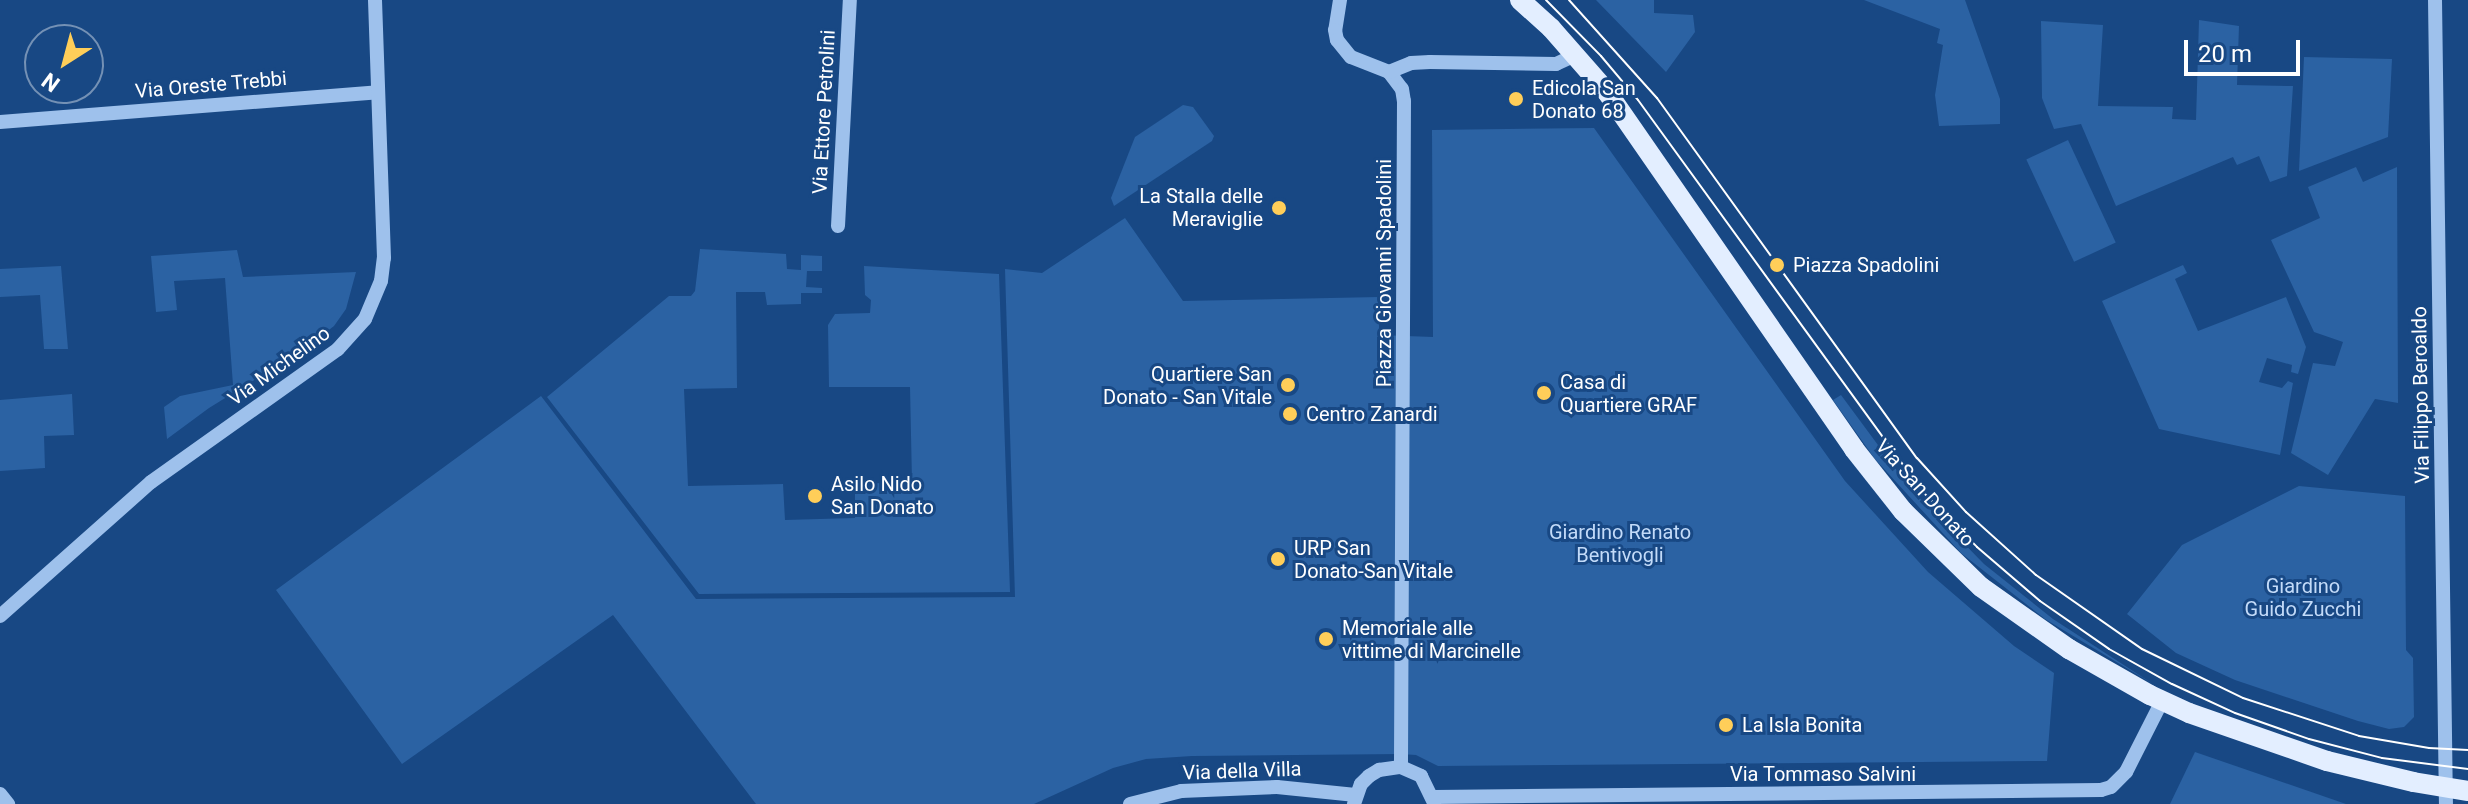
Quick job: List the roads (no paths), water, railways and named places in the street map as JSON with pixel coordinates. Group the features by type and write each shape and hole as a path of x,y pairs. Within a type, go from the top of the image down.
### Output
{"main road":[{"name":"Via San Donato","path":"1520,0 1575,55 1614,102 1854,449 1903,511 1954,563 2021,618 2111,674 2162,701 2327,761 2446,797 2468,791"}],"street":[{"name":"Via Michelino","path":"0,616 151,482 338,349 365,319 381,281 384,258 375,0"},
{"name":"Via Ettore Petrolini","path":"838,226 850,0"},
{"path":"1340,0 1335,30 1337,40 1351,57 1389,72 1411,63 1430,62 1556,64 1575,55"},
{"name":"Via Filippo Beroaldo","path":"2435,0 2446,797"},
{"name":"Piazza Giovanni Spadolini","path":"1389,72 1402,89 1404,101 1401,767"},
{"name":"Via Oreste Trebbi","path":"0,122 378,92"},
{"name":"Via Tommaso Salvini","path":"1434,801 2101,790 2111,787 2126,772 2162,701"},
{"path":"1355,799 1361,784 1379,770 1401,767 1421,776 1434,801"},
{"name":"Via della Villa","path":"1130,804 1181,791 1277,787 1355,799"},
{"path":"0,794 8,804"}],"tram line":[{"path":"1546,0 1601,56 1638,100 1923,492 1977,547 2040,601 2109,649 2172,684 2235,713 2309,739 2382,758 2468,769"},
{"path":"1569,0 1657,98 1917,458 1966,512 2036,575 2142,649 2243,698 2359,736 2429,748 2468,750"}],"place":[{"name":"Edicola San Donato 68","path":"1516,99"},
{"name":"La Stalla delle Meraviglie","path":"1279,208"},
{"name":"Piazza Spadolini","path":"1777,265"},
{"name":"Quartiere San Donato - San Vitale","path":"1288,385"},
{"name":"Casa di Quartiere GRAF","path":"1544,393"},
{"name":"Centro Zanardi","path":"1290,414"},
{"name":"Asilo Nido San Donato","path":"815,496"},
{"name":"URP San Donato-San Vitale","path":"1278,559"},
{"name":"Memoriale alle vittime di Marcinelle","path":"1326,639"},
{"name":"La Isla Bonita","path":"1726,725"}],"park label":[{"name":"Giardino Renato Bentivogli","path":"1620,544"},
{"name":"Giardino Guido Zucchi","path":"2303,598"}]}
